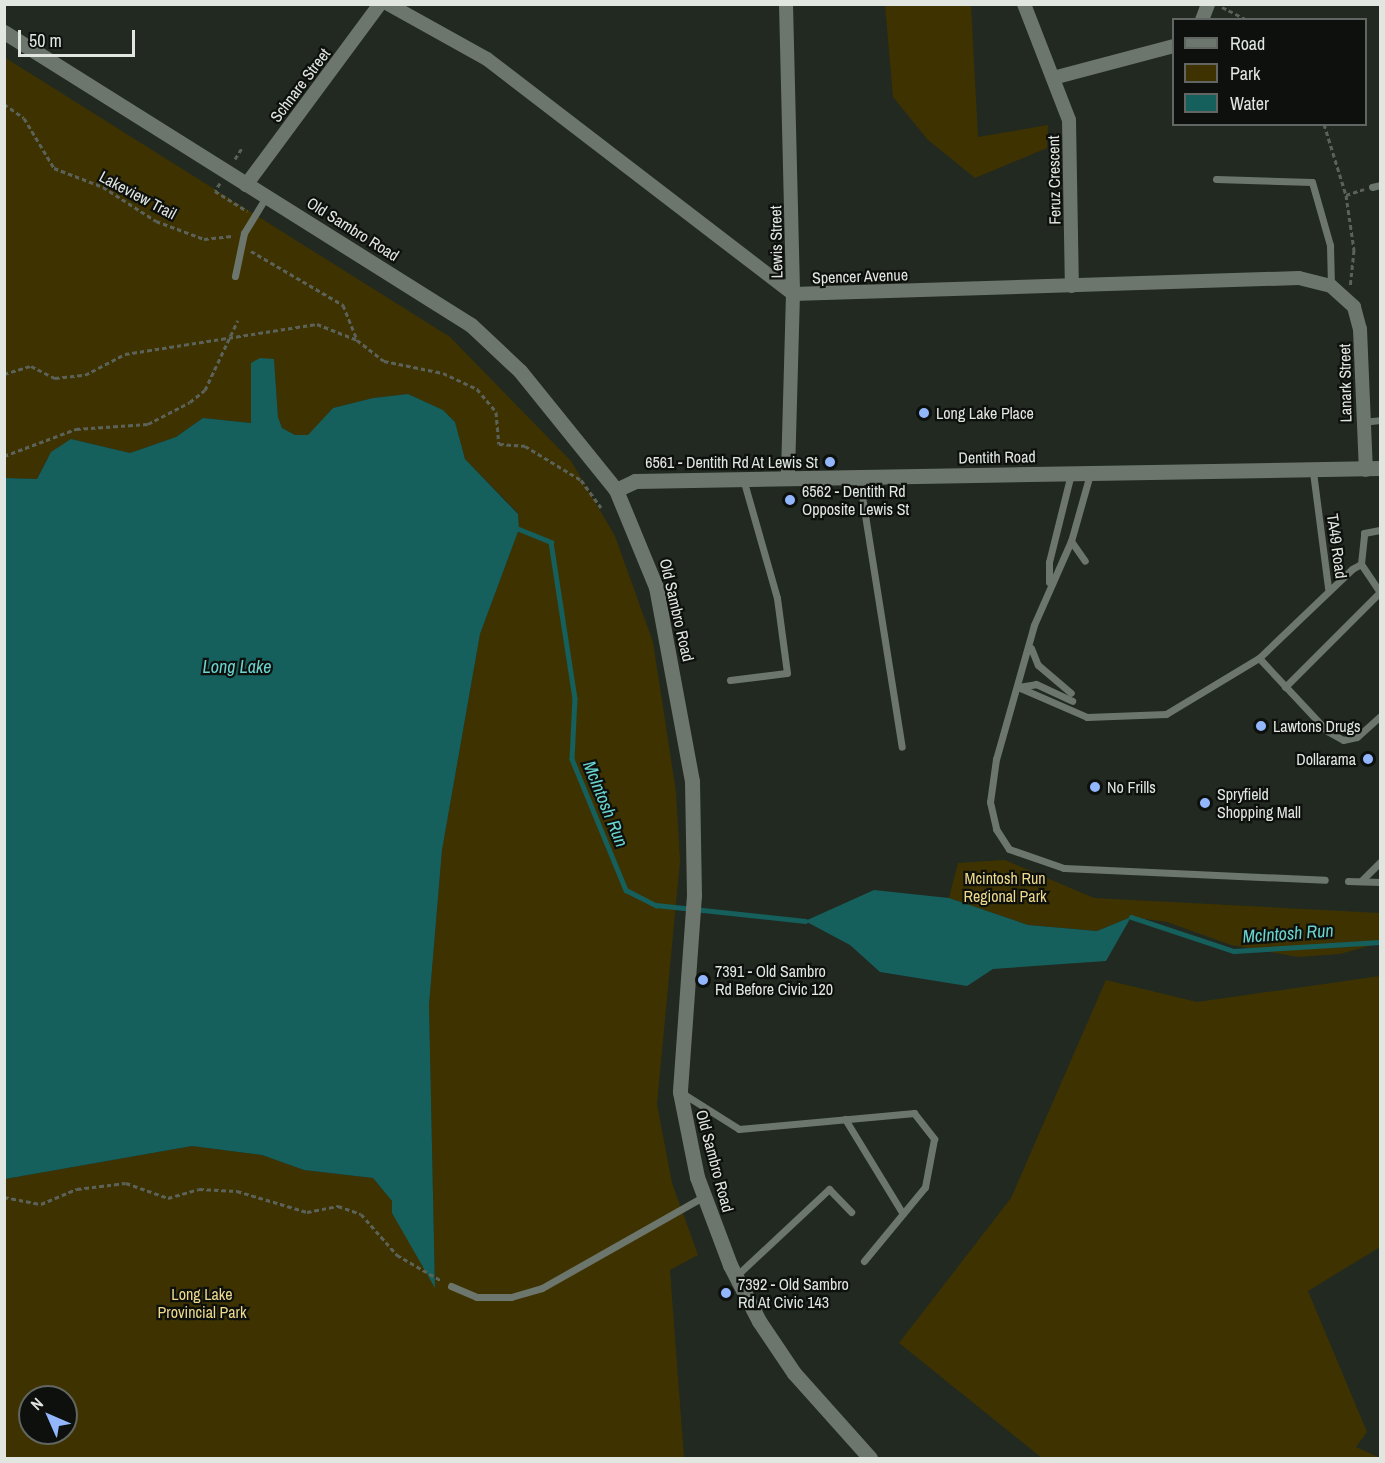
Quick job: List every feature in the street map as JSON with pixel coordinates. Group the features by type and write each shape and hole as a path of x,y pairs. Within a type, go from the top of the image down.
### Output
{"main road":[{"name":"Old Sambro Road","path":"4,32 471,325 520,371 616,490 645,551 668,643 692,780 694,895 680,1092 703,1197 735,1277 794,1373 870,1458"},
{"name":"Dentith Road","path":"616,490 635,481 1313,472 1373,469"}],"street":[{"name":"Schnare Street","path":"246,185 380,4"},
{"name":"Spencer Avenue","path":"388,4 487,59 794,294 1299,278 1331,286 1348,299"},
{"name":"Lewis Street","path":"786,4 794,294 788,478"},
{"name":"Feruz Crescent","path":"1024,4 1070,120 1072,286"},
{"path":"1053,78 1172,46"},
{"name":"Lanark Street","path":"1348,299 1360,329 1362,422 1373,469"}],"lane":[{"path":"1216,179 1312,182 1330,245 1331,286"},
{"path":"1372,187 1380,185"},
{"path":"235,276 244,245 244,233 266,197"},
{"path":"1362,422 1380,420"},
{"name":"TA49 Road","path":"1313,472 1328,588 1360,564 1380,592"},
{"path":"1049,582 1049,562 1071,474"},
{"path":"1090,474 1071,541 1049,582 1018,687 990,802 996,829 1009,849 1064,868 1104,873 1325,880"},
{"path":"860,477 902,747"},
{"path":"730,680 787,673 777,598 743,479"},
{"path":"1360,564 1364,533 1380,530"},
{"path":"1071,541 1085,561"},
{"path":"1018,687 1087,717 1167,714 1259,658 1328,588"},
{"path":"1285,687 1380,592"},
{"path":"1031,648 1038,665 1071,693"},
{"path":"1259,658 1285,687 1343,740 1357,737 1380,716"},
{"path":"1018,687 1036,684 1072,701"},
{"path":"1361,881 1380,862"},
{"path":"1348,881 1380,882"},
{"path":"680,1092 739,1129 914,1113 934,1139 925,1187 864,1261"},
{"path":"845,1119 903,1214"},
{"path":"735,1277 829,1189 851,1212"},
{"path":"451,1286 477,1297 511,1297 542,1288 632,1240 703,1197"}],"path":[{"path":"1217,4 1243,18"},
{"name":"Lakeview Trail","path":"4,104 24,118 54,168 103,187 156,221 204,239 233,236"},
{"path":"1325,126 1346,195 1354,250 1348,299"},
{"path":"242,213 246,185"},
{"path":"1346,195 1372,187"},
{"path":"236,228 233,236 244,245 342,305 357,340"},
{"path":"4,456 76,429 148,424 190,402 206,390 225,342 238,320"},
{"path":"4,374 30,366 55,378 85,375 125,354 225,342 317,324 357,340 384,361 443,373 477,389 496,412 499,444 525,446 581,480 601,508"},
{"path":"581,480 587,478"},
{"path":"4,1197 41,1204 77,1189 126,1183 168,1197 218,1190 308,1212 338,1206 361,1214 396,1255 451,1286"}],"green space":[{"path":"885,5 971,5 978,137 1048,125 1047,148 975,178 928,140 893,97"},
{"name":"Long Lake Provincial Park","path":"4,57 450,337 571,461 615,536 653,642 676,792 680,861 657,1104 672,1183 698,1255 670,1270 684,1458 5,1458 5,1179 192,1146 262,1155 304,1170 373,1178 392,1201 435,1287 429,1005 442,850 480,634 519,529 518,513 465,459 455,422 443,410 408,394 373,398 333,408 308,436 295,435 282,428 278,417 274,359 251,363 251,423 203,418 176,437 130,453 71,439 47,459 37,479 5,478"},
{"name":"Mcintosh Run Regional Park","path":"1005,860 1094,898 1380,913 1380,943 1340,954 1298,957 1231,945 1167,922 1131,917 1097,931 1028,925 949,898 958,863"},
{"path":"1380,976 1380,1247 1308,1291 1367,1432 1356,1447 1380,1458 1042,1458 899,1343 1011,1198 1106,980 1197,1002"}],"water":[{"name":"Long Lake","path":"260,358 274,359 278,417 282,428 295,435 308,435 333,408 373,398 408,394 443,410 455,422 465,459 518,514 519,529 480,634 442,850 429,1005 435,1288 392,1213 392,1201 373,1178 304,1170 262,1155 192,1146 5,1179 5,478 37,479 51,452 71,439 130,453 176,437 203,418 251,423 251,363"},
{"path":"874,890 949,898 1028,925 1097,931 1131,917 1106,961 993,969 967,986 880,972 850,945 805,921"}],"waterway":[{"name":"McIntosh Run","path":"519,529 551,542 575,698 572,759 626,890 656,905 805,921"},
{"name":"McIntosh Run","path":"1131,917 1234,951 1380,942"}],"place":[{"name":"Long Lake Place","path":"924,413"},
{"name":"6561 - Dentith Rd At Lewis St","path":"830,462"},
{"name":"6562 - Dentith Rd Opposite Lewis St","path":"790,500"},
{"name":"Lawtons Drugs","path":"1261,726"},
{"name":"Dollarama","path":"1368,759"},
{"name":"No Frills","path":"1095,787"},
{"name":"Spryfield Shopping Mall","path":"1205,803"},
{"name":"7391 - Old Sambro Rd Before Civic 120","path":"703,980"},
{"name":"7392 - Old Sambro Rd At Civic 143","path":"726,1293"}]}
